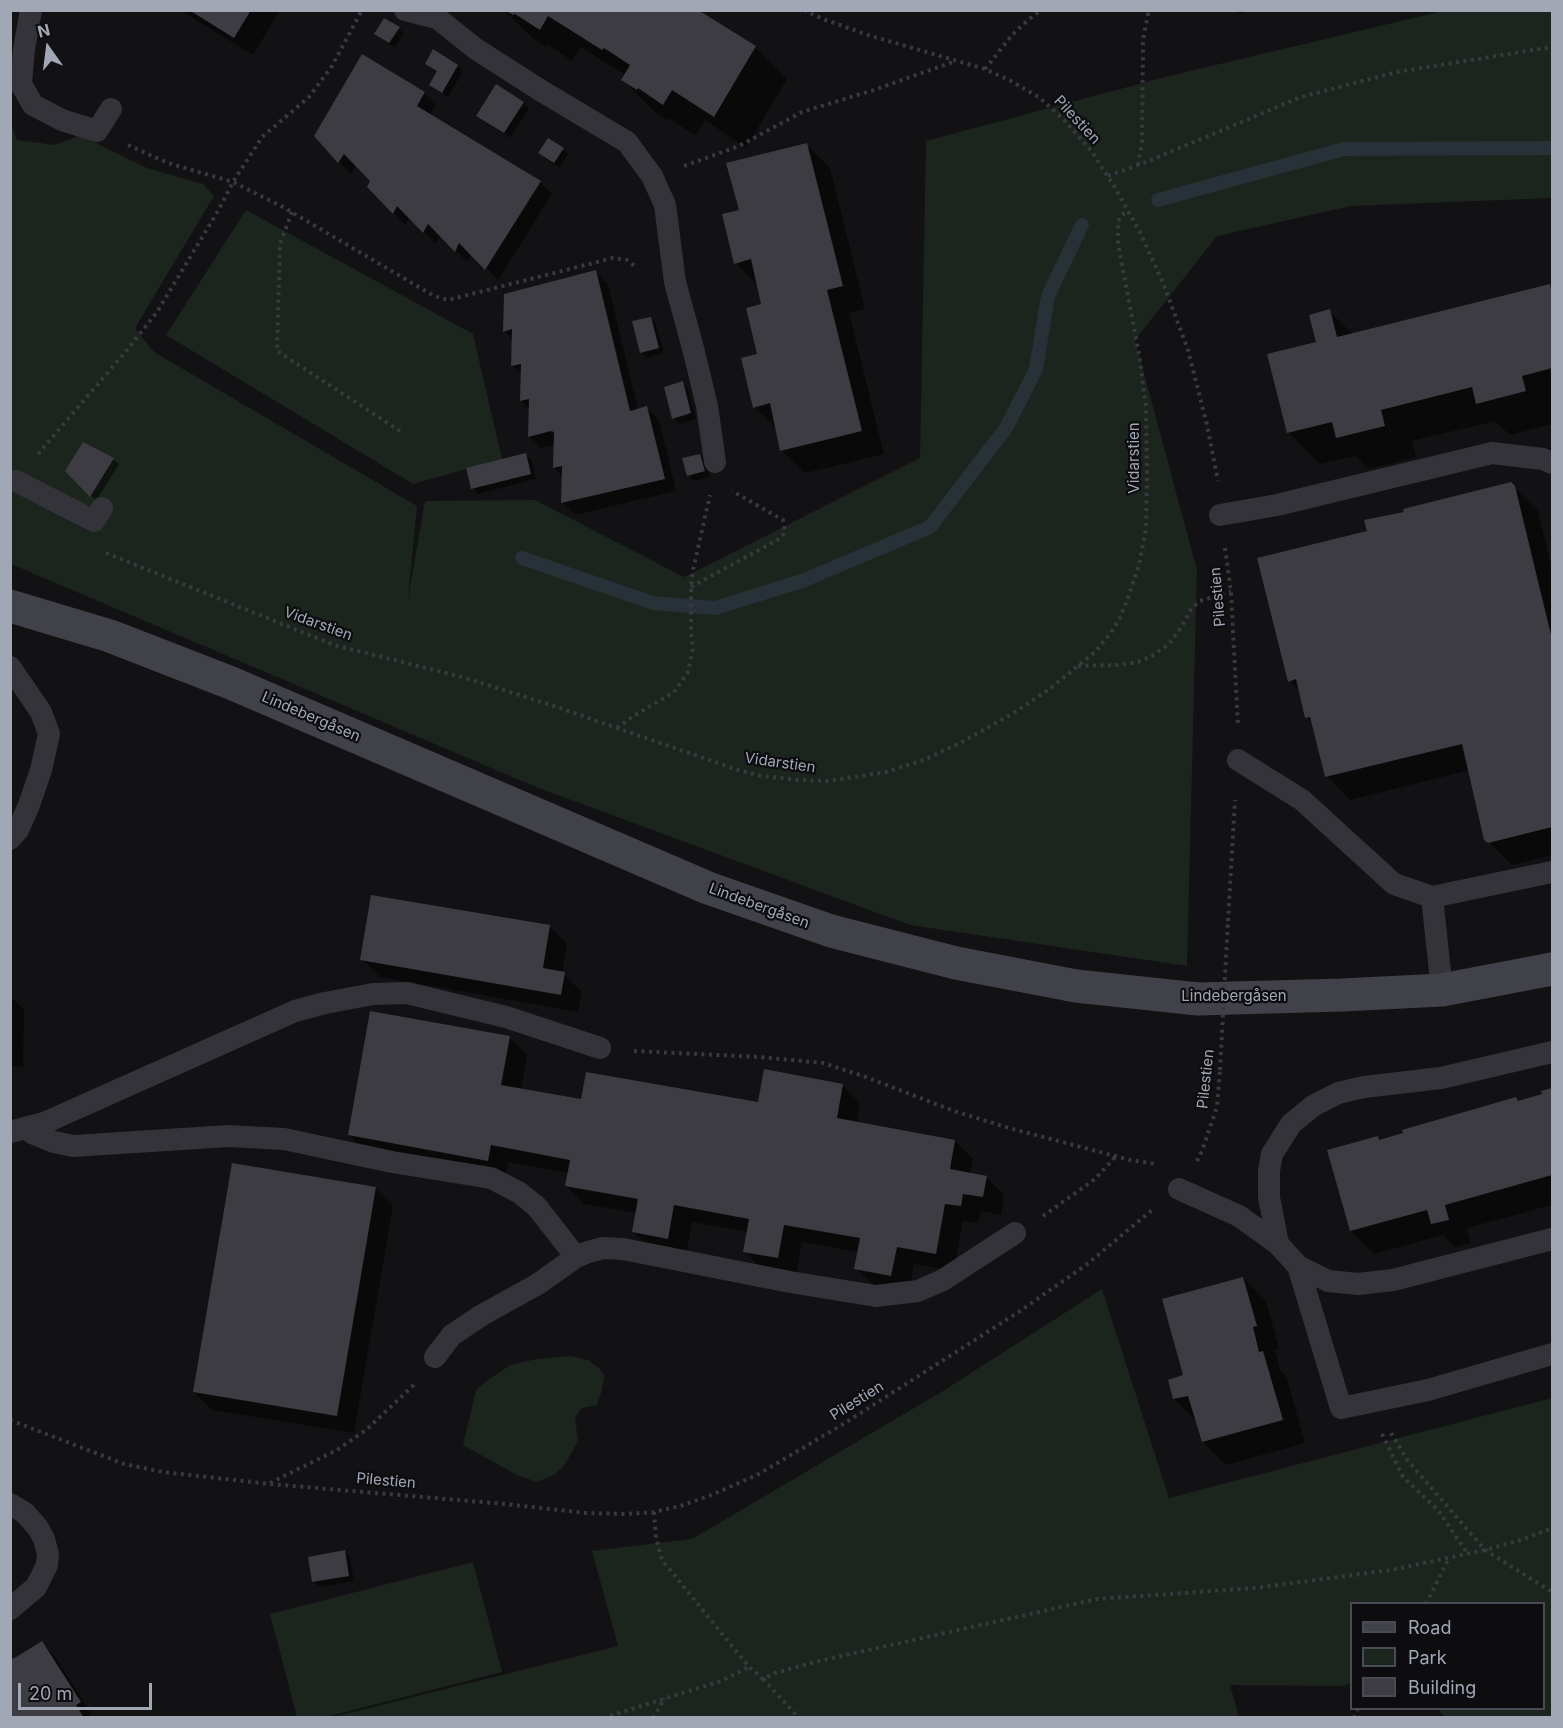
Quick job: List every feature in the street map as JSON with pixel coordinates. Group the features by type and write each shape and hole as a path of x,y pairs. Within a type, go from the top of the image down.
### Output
{"street":[{"name":"Lindebergåsen","path":"10,606 110,636 231,683 708,888 831,931 956,963 1076,986 1198,999 1442,990 1552,969"}],"lane":[{"path":"32,10 24,49 21,84 33,105 62,120 97,131 111,109"},
{"path":"405,10 435,14 476,49 627,142 652,176 665,205 675,282 707,406 714,469"},
{"path":"1220,514 1277,505 1492,453 1543,459 1552,463"},
{"path":"16,481 94,521 102,508"},
{"path":"10,667 41,712 49,734 41,770 29,805 18,830 10,839"},
{"path":"1238,760 1302,800 1394,884 1432,897 1552,872"},
{"path":"1432,897 1442,990"},
{"path":"19,1129 44,1123 295,1011 373,994 407,993 506,1017 600,1048"},
{"path":"1278,1244 1269,1197 1272,1154 1291,1124 1313,1106 1338,1093 1364,1087 1441,1078 1552,1052"},
{"path":"19,1129 54,1142 73,1146 229,1136 284,1139 392,1162 491,1178 520,1193 537,1207 576,1257"},
{"path":"1179,1189 1239,1216 1278,1244 1298,1266 1328,1281 1358,1284 1393,1280 1552,1239"},
{"path":"435,1357 452,1335 482,1314 537,1284 576,1257 603,1248 623,1249 790,1282 876,1296 918,1291 944,1280 1015,1233"},
{"path":"1298,1266 1341,1408 1428,1390 1552,1354"},
{"path":"10,1504 25,1513 38,1528 48,1554 47,1565 36,1587 10,1609"}],"path":[{"path":"16,481 157,312 262,137 309,97 332,66 362,10"},
{"name":"Pilestien","path":"10,1420 124,1464 163,1472 586,1513 654,1512 709,1496 757,1475 845,1423 1020,1311 1086,1265 1179,1189 1202,1151 1217,1107 1220,1070 1238,760 1237,694 1231,592 1216,472 1188,350 1142,234 1128,210 1092,152 1065,121 1040,98 985,69 871,36 804,10"},
{"path":"985,69 1012,35 1041,10"},
{"path":"1138,165 1142,142 1143,39 1149,10"},
{"path":"1108,176 1301,97 1397,72 1552,47"},
{"path":"652,176 739,146 802,112 956,61"},
{"path":"97,131 168,163 233,182 292,212 434,296 448,300 613,258 627,260 646,273 675,282"},
{"name":"Vidarstien","path":"105,553 334,645 462,677 761,776 829,781 886,772 924,760 1012,714 1078,666 1095,652 1110,634 1128,598 1139,565 1146,529 1147,477 1146,407 1139,354 1118,244 1118,222 1128,210"},
{"path":"292,212 280,244 277,351 403,433"},
{"path":"691,589 781,538 785,530 783,520 730,490 714,469"},
{"path":"616,728 674,692 688,672 693,648 691,589 693,570 714,469"},
{"path":"1078,666 1138,662 1152,656 1169,644 1190,611 1199,602 1231,592"},
{"path":"600,1048 823,1063 1009,1128 1116,1156 1095,1179 1050,1212 1015,1233"},
{"path":"270,1484 337,1450 366,1430 415,1385 435,1357"},
{"path":"1372,1402 1408,1461 1485,1550 1552,1592"},
{"path":"1380,1430 1403,1477 1438,1510 1467,1553"},
{"path":"654,1512 656,1539 662,1560 749,1667 799,1718"},
{"path":"763,1679 775,1673 815,1662 1097,1599 1257,1588 1391,1570 1485,1550 1552,1528"},
{"path":"1427,1602 1449,1557"},
{"path":"603,1718 721,1681 749,1667"},
{"path":"653,1718 665,1697"}],"green space":[{"path":"1443,11 1552,11 1552,198 1351,206 1217,236 1135,340 1197,570 1187,966 910,925 536,787 11,564 10,122 17,140 55,145 80,135 147,168 203,184 214,196 135,328 154,352 417,506 408,599 425,501 535,500 684,577 920,458 926,141 1165,77"},
{"path":"246,210 473,334 502,459 413,484 166,335"},
{"path":"1102,1289 1169,1498 1552,1398 1552,1715 1549,1718 1444,1717 1439,1710 1545,1710 1545,1602 1350,1602 1350,1683 1343,1686 1230,1685 1239,1717 333,1717 618,1646 592,1551 692,1539 943,1391"},
{"path":"571,1356 588,1360 599,1368 604,1376 602,1390 597,1405 582,1408 575,1418 578,1441 564,1466 554,1475 537,1482 517,1475 463,1445 476,1390 485,1382 510,1365 537,1359"},
{"path":"473,1562 502,1672 326,1717 297,1717 270,1614"}],"building":[{"path":"189,10 251,10 234,38"},
{"path":"505,10 698,10 756,46 714,117 672,90 663,105 638,88 637,90 621,80 630,65 548,16 540,30"},
{"path":"384,18 400,27 389,43 374,34"},
{"path":"433,49 458,65 442,93 429,85 437,71 425,64"},
{"path":"362,54 425,92 417,106 541,181 485,270 459,243 455,252 428,224 423,233 397,206 393,214 367,187 370,181 344,154 338,163 314,136"},
{"path":"496,84 524,102 504,133 476,116"},
{"path":"548,138 564,148 554,163 538,153"},
{"path":"807,143 843,286 827,290 862,431 780,451 770,403 753,408 741,358 757,354 746,308 761,304 751,259 734,264 722,214 739,210 726,163"},
{"path":"596,270 630,411 647,406 665,479 561,503 562,466 553,468 554,432 528,437 529,399 520,401 521,364 511,366 512,329 503,332 504,294"},
{"path":"1550,284 1552,368 1522,376 1526,391 1476,404 1472,387 1381,410 1385,426 1336,438 1332,422 1287,433 1267,354 1316,342 1309,315 1330,309 1337,337"},
{"path":"651,317 659,348 640,353 632,321"},
{"path":"683,381 691,413 672,419 664,387"},
{"path":"83,442 114,458 90,497 65,471"},
{"path":"526,453 531,474 471,489 466,468"},
{"path":"700,454 705,471 687,476 682,458"},
{"path":"1511,482 1515,486 1552,639 1552,827 1488,843 1484,840 1462,744 1325,777 1310,717 1305,718 1296,679 1288,682 1257,558 1367,531 1364,520 1404,512 1403,509"},
{"path":"371,895 550,925 543,968 565,972 561,995 360,960"},
{"path":"370,1011 510,1036 501,1085 581,1099 586,1072 758,1102 764,1069 843,1084 837,1118 955,1140 950,1169 987,1176 983,1197 963,1194 961,1206 945,1204 936,1254 897,1247 891,1276 854,1269 860,1238 784,1225 778,1258 743,1252 749,1219 674,1205 668,1239 632,1232 638,1199 565,1186 570,1160 491,1145 488,1161 348,1135"},
{"path":"1552,1088 1552,1175 1445,1205 1449,1220 1431,1224 1427,1210 1350,1231 1327,1150 1378,1136 1379,1140 1403,1133 1402,1130 1516,1097 1518,1101 1542,1094 1541,1091"},
{"path":"232,1163 376,1187 337,1416 193,1392"},
{"path":"1243,1277 1257,1326 1253,1327 1259,1352 1263,1351 1283,1420 1202,1442 1188,1396 1173,1399 1168,1380 1183,1375 1162,1299"},
{"path":"345,1550 349,1576 312,1582 308,1557"},
{"path":"42,1641 81,1702 76,1705 84,1718 10,1718 10,1655 13,1659"}],"waterway":[{"path":"1158,200 1344,149 1552,148"},
{"path":"522,558 653,603 715,608 802,581 930,527 1006,428 1036,369 1048,296 1082,225"}]}
